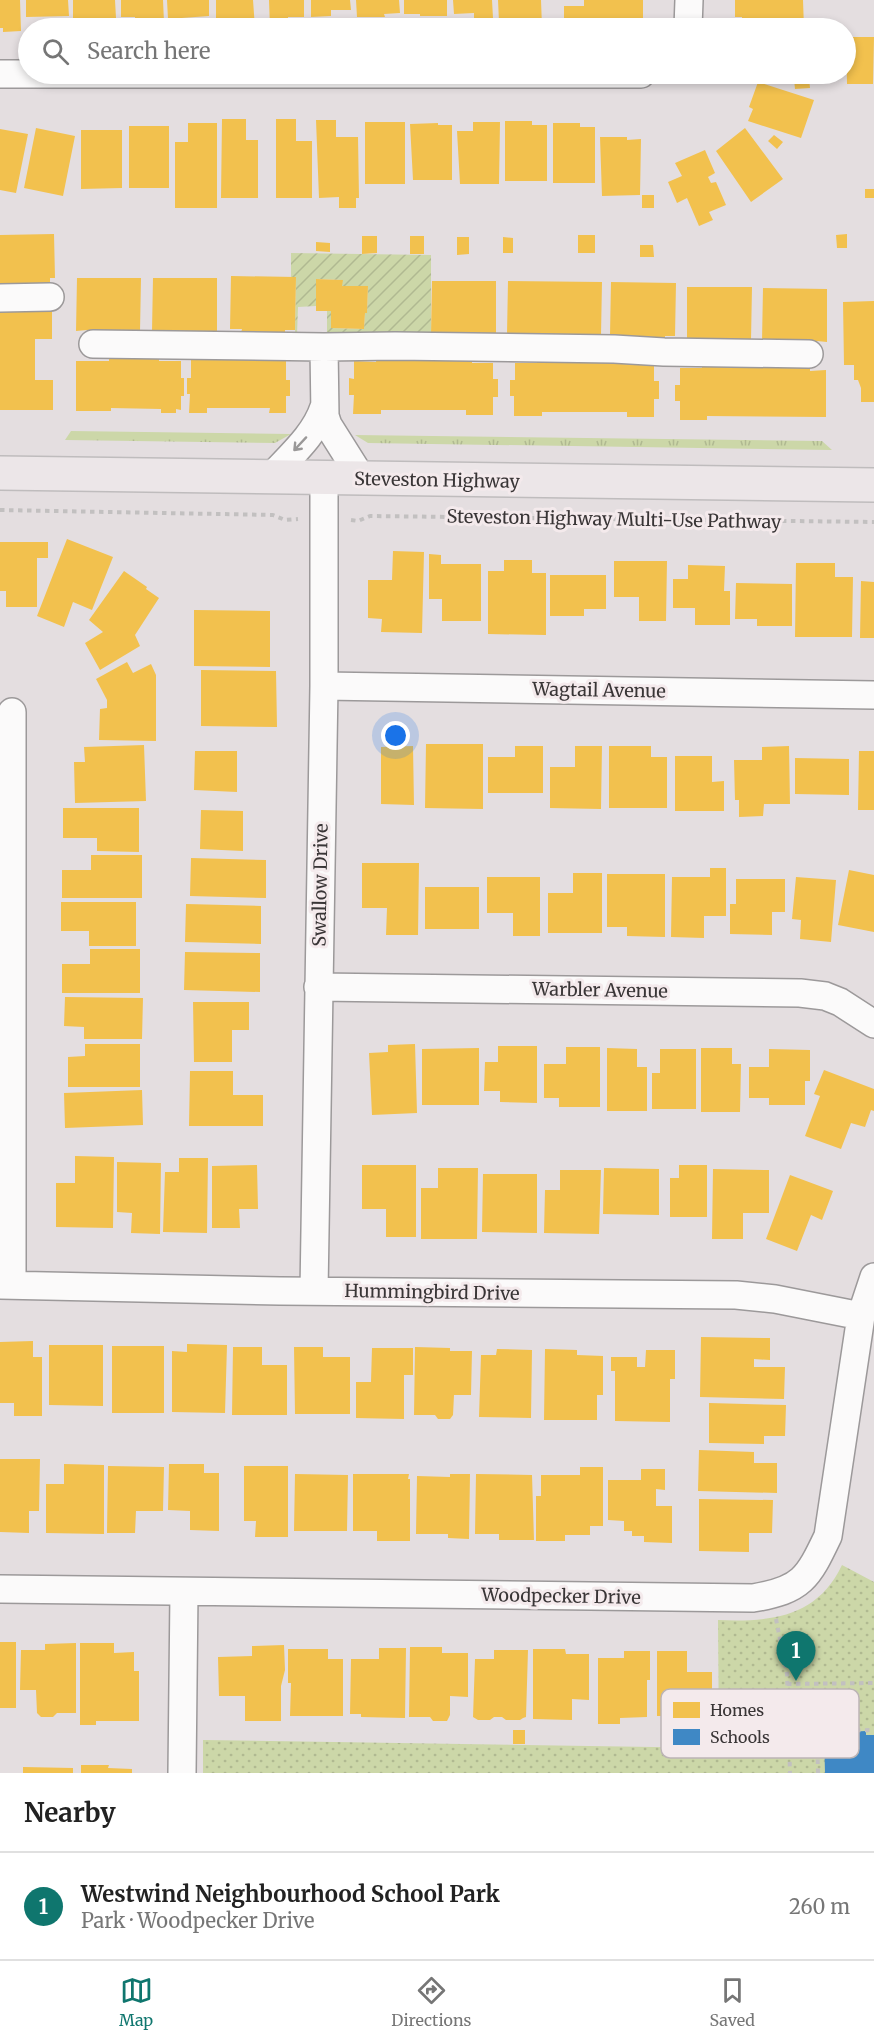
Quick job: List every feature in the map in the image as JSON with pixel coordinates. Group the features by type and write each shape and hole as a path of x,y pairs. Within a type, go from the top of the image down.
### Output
{"main road":[{"name":"Steveston Highway","path":"0,473 874,485"}],"street":[{"path":"688,18 689,0"},
{"path":"0,74 18,74"},
{"path":"0,298 50,297"},
{"path":"93,344 614,349 809,354"},
{"path":"324,347 324,407 328,425 362,479"},
{"path":"270,477 312,431 324,407"},
{"name":"Swallow Drive","path":"314,1291 324,686 324,478"},
{"name":"Wagtail Avenue","path":"324,686 874,695"},
{"path":"6,1285 12,712"},
{"name":"Warbler Avenue","path":"318,987 800,993 825,996 855,1011 874,1024"},
{"name":"Woodpecker Drive","path":"0,1589 753,1598 772,1595 796,1586 813,1568 828,1536 861,1316 874,1276"},
{"name":"Hummingbird Drive","path":"6,1285 736,1295 775,1299 861,1316"},
{"path":"182,1773 184,1592"}],"path":[{"path":"0,510 273,515 285,520"},
{"name":"Steveston Highway Multi-Use Pathway","path":"356,520 370,516 874,522"},
{"path":"772,1595 788,1674 787,1689"},
{"path":"787,1684 874,1683"},
{"path":"859,1730 874,1730"},
{"path":"790,1758 790,1773"},
{"path":"818,1758 818,1773"}],"green space":[{"path":"291,253 431,255 431,334 327,334 327,311 331,311 331,328 364,329 368,287 342,286 342,280 317,279 316,306 298,307 297,335 295,335 296,278 291,277"},
{"path":"71,431 291,434 275,443 65,440"},
{"path":"355,435 822,441 832,450 368,443"},
{"path":"842,1565 874,1582 874,1773 203,1773 203,1740 661,1747 661,1758 859,1758 859,1689 719,1689 718,1620 756,1620 790,1613 819,1596 832,1583"}],"building: Homes":[{"path":"0,0 20,0 18,31 3,32 3,28 0,28"},
{"path":"26,0 68,0 69,16 26,17"},
{"path":"73,0 115,0 116,18 73,18"},
{"path":"121,0 163,0 164,18 121,17"},
{"path":"167,0 209,0 209,16 168,18"},
{"path":"216,0 253,0 254,18 216,18"},
{"path":"269,0 304,0 304,17 270,18"},
{"path":"311,0 350,0 351,10 331,10 331,16 311,17"},
{"path":"356,0 399,0 400,13 384,14 385,17 357,17"},
{"path":"404,0 447,0 447,16 404,14"},
{"path":"453,0 492,0 493,18 474,18 474,13 454,14"},
{"path":"498,0 541,0 542,18 499,18"},
{"path":"584,0 643,0 643,18 564,18 564,6 584,6"},
{"path":"735,0 803,0 804,18 735,17"},
{"path":"856,37 874,37 873,84 856,84"},
{"path":"757,84 764,84 814,100 801,138 748,121 753,109 749,107"},
{"path":"794,84 810,84 810,88 795,89"},
{"path":"222,119 246,119 246,140 258,140 258,198 221,198"},
{"path":"276,119 296,119 296,141 312,141 312,198 276,198"},
{"path":"316,120 336,120 336,137 358,137 359,198 356,198 356,208 339,208 339,197 319,198"},
{"path":"505,121 532,121 532,125 547,125 547,181 505,181"},
{"path":"365,122 405,122 405,184 365,184"},
{"path":"473,122 500,122 499,184 460,184 457,131 473,131"},
{"path":"188,123 217,123 217,208 175,208 175,142 188,142"},
{"path":"438,123 438,125 452,125 452,180 413,180 410,124"},
{"path":"553,123 580,123 580,127 595,127 595,183 553,183"},
{"path":"129,126 169,126 169,188 129,188"},
{"path":"36,128 75,136 63,196 24,188"},
{"path":"745,128 783,179 751,202 716,151"},
{"path":"0,129 28,134 16,193 0,190"},
{"path":"81,130 122,130 122,188 81,189"},
{"path":"774,135 783,142 777,149 768,141"},
{"path":"600,137 641,139 640,195 602,196"},
{"path":"705,150 715,173 708,177 711,183 716,182 726,205 709,212 713,220 699,226 687,198 677,203 668,182 682,176 675,163"},
{"path":"865,189 874,189 874,198 865,198"},
{"path":"642,195 654,195 654,208 642,208"},
{"path":"54,234 55,278 50,278 50,285 0,286 0,235"},
{"path":"847,234 847,248 837,248 836,235"},
{"path":"578,235 595,235 595,253 578,253"},
{"path":"362,236 377,236 377,253 362,254"},
{"path":"410,236 424,236 424,254 410,254"},
{"path":"457,237 469,237 469,254 457,255"},
{"path":"503,237 513,238 513,253 503,253"},
{"path":"316,242 330,243 330,252 316,251"},
{"path":"640,245 653,245 654,257 640,257"},
{"path":"231,276 296,277 295,330 285,330 285,334 241,333 242,329 230,329"},
{"path":"77,278 141,278 140,331 131,331 130,335 87,334 87,330 76,331"},
{"path":"153,278 217,278 217,331 207,331 207,335 163,335 164,331 152,331"},
{"path":"316,279 343,280 342,286 368,286 364,329 331,328 331,311 316,311"},
{"path":"432,281 496,281 496,334 486,334 486,338 431,334"},
{"path":"508,281 602,282 601,335 591,335 591,339 518,338 518,334 507,334"},
{"path":"611,282 676,283 675,336 665,336 665,340 622,339 622,335 610,335"},
{"path":"687,287 752,287 751,340 687,340"},
{"path":"763,288 827,289 827,342 817,341 817,345 762,341"},
{"path":"874,301 874,402 861,402 861,388 858,380 854,380 854,365 844,365 843,302"},
{"path":"52,309 52,339 35,339 35,380 53,380 53,410 0,410 0,310"},
{"path":"109,353 159,353 159,361 181,361 184,396 181,396 181,410 176,409 176,413 161,413 161,409 111,408 111,411 76,411 76,361 109,361"},
{"path":"213,353 264,353 264,360 286,360 286,380 290,380 290,396 286,396 286,413 269,413 270,408 207,408 207,413 189,413 190,394 187,394 187,378 191,378 191,359 213,359"},
{"path":"377,355 472,356 472,363 493,363 493,379 498,379 498,397 493,397 493,415 466,415 466,410 381,410 381,414 353,414 354,395 349,395 349,378 354,379 354,361 376,362"},
{"path":"538,357 632,357 632,365 654,365 654,381 659,381 659,399 654,399 654,417 627,417 627,412 542,412 542,416 514,416 514,396 510,396 510,380 515,380 515,363 537,363"},
{"path":"702,361 810,366 810,371 826,370 826,417 707,416 707,420 680,420 680,401 675,401 675,385 680,385 680,368 702,368"},
{"path":"67,539 113,557 92,610 73,602 64,627 37,616"},
{"path":"0,542 48,542 48,558 37,558 37,607 6,607 6,591 0,591"},
{"path":"393,551 424,552 422,633 381,632 382,619 368,618 368,580 392,580"},
{"path":"429,554 441,555 441,564 481,564 481,621 442,621 442,599 429,599"},
{"path":"504,560 532,560 532,573 546,573 546,635 488,634 488,571 504,571"},
{"path":"614,561 667,561 666,621 639,621 639,597 614,597"},
{"path":"796,563 835,563 835,577 853,577 852,637 795,637"},
{"path":"688,565 725,566 724,591 730,591 730,625 695,625 695,608 673,608 673,579 688,579"},
{"path":"124,571 159,598 135,635 140,646 100,670 85,643 103,632 89,620"},
{"path":"550,575 606,575 606,609 584,609 584,616 550,616"},
{"path":"861,581 874,582 874,638 860,638"},
{"path":"736,583 792,584 792,626 757,626 757,619 735,619"},
{"path":"194,610 270,611 270,667 194,666"},
{"path":"127,662 133,673 151,664 156,675 156,741 99,740 100,709 107,708 107,700 96,679"},
{"path":"201,670 276,671 277,727 201,726"},
{"path":"426,744 483,744 483,809 425,808"},
{"path":"144,745 146,801 75,803 74,762 85,762 84,747"},
{"path":"413,746 414,805 381,804 381,747"},
{"path":"515,746 543,746 543,793 488,793 488,757 515,757"},
{"path":"575,746 602,746 601,809 550,808 550,767 575,767"},
{"path":"609,746 651,746 651,757 667,757 667,808 609,808"},
{"path":"789,746 790,804 764,804 763,816 739,817 739,800 735,800 734,760 762,760 762,747"},
{"path":"195,751 237,751 237,792 194,790"},
{"path":"859,751 874,751 874,810 858,810"},
{"path":"675,756 712,756 712,782 724,781 724,811 675,811"},
{"path":"795,758 849,759 849,795 795,794"},
{"path":"63,808 139,808 139,852 97,851 97,838 63,838"},
{"path":"201,810 243,811 243,851 200,849"},
{"path":"91,855 142,855 142,898 62,898 62,870 91,870"},
{"path":"191,858 266,860 266,898 190,896"},
{"path":"362,863 419,863 418,935 386,935 387,908 362,908"},
{"path":"710,868 726,868 726,916 704,916 704,938 671,937 672,877 710,877"},
{"path":"849,870 874,875 874,932 838,925"},
{"path":"573,873 602,873 602,933 548,933 548,893 573,893"},
{"path":"607,874 665,874 665,937 627,936 627,927 607,927"},
{"path":"487,877 540,877 540,936 513,936 513,913 487,913"},
{"path":"796,877 836,880 831,942 800,939 801,920 792,919"},
{"path":"736,879 785,879 785,912 772,912 772,935 730,934 730,904 736,904"},
{"path":"425,887 479,887 479,929 425,929"},
{"path":"61,902 136,902 136,946 89,946 89,931 61,931"},
{"path":"186,904 261,906 261,944 185,942"},
{"path":"90,949 140,949 140,993 62,993 62,964 90,964"},
{"path":"185,952 260,953 260,992 184,990"},
{"path":"65,997 143,998 142,1039 84,1039 84,1027 64,1026"},
{"path":"193,1002 249,1002 249,1030 232,1030 232,1062 194,1062"},
{"path":"85,1044 140,1044 140,1087 68,1087 68,1057 85,1056"},
{"path":"415,1044 417,1113 372,1115 369,1053 388,1052 388,1045"},
{"path":"498,1046 537,1046 537,1103 500,1102 500,1091 484,1091 485,1062 498,1062"},
{"path":"566,1047 600,1047 600,1107 559,1107 559,1098 544,1098 544,1064 566,1064"},
{"path":"479,1048 479,1105 422,1105 422,1049"},
{"path":"607,1048 637,1049 637,1067 647,1067 647,1111 607,1111"},
{"path":"701,1048 732,1048 732,1064 741,1064 740,1112 701,1112"},
{"path":"660,1049 696,1049 696,1109 652,1109 652,1073 660,1073"},
{"path":"769,1049 810,1050 810,1081 805,1081 805,1105 769,1105 769,1098 749,1098 749,1067 769,1067"},
{"path":"824,1070 874,1089 874,1111 871,1110 865,1127 851,1123 841,1149 805,1136 820,1096 814,1094"},
{"path":"190,1071 233,1071 233,1095 263,1095 263,1126 189,1126"},
{"path":"142,1090 143,1125 65,1128 64,1093"},
{"path":"75,1156 114,1157 113,1228 56,1227 56,1183 75,1183"},
{"path":"179,1158 208,1158 207,1233 163,1232 165,1172 179,1172"},
{"path":"117,1162 161,1163 160,1234 131,1233 132,1213 117,1212"},
{"path":"257,1165 258,1209 239,1209 240,1228 212,1228 212,1166"},
{"path":"362,1165 416,1165 416,1237 386,1237 386,1209 362,1209"},
{"path":"679,1165 707,1165 707,1217 670,1217 670,1178 679,1178"},
{"path":"438,1168 478,1168 477,1239 421,1239 421,1188 438,1188"},
{"path":"604,1168 659,1169 659,1215 603,1214"},
{"path":"713,1169 769,1170 769,1213 743,1213 743,1239 712,1239"},
{"path":"560,1170 601,1170 599,1234 544,1233 545,1190 560,1190"},
{"path":"483,1174 537,1174 537,1233 482,1232"},
{"path":"790,1175 833,1191 822,1220 811,1215 797,1251 766,1239"},
{"path":"701,1337 770,1338 770,1360 754,1359 754,1367 785,1367 784,1399 700,1397"},
{"path":"33,1341 33,1357 42,1357 42,1416 14,1416 14,1403 0,1403 0,1342"},
{"path":"187,1344 227,1345 225,1413 172,1412 172,1351 187,1352"},
{"path":"49,1345 103,1345 103,1406 49,1405"},
{"path":"112,1346 164,1346 164,1413 112,1413"},
{"path":"233,1347 262,1347 262,1365 287,1365 287,1415 232,1415"},
{"path":"294,1347 323,1347 323,1357 350,1357 350,1414 295,1414"},
{"path":"415,1347 472,1351 471,1395 454,1395 453,1415 450,1419 438,1419 435,1415 414,1415"},
{"path":"372,1348 413,1348 413,1375 404,1375 404,1419 356,1418 356,1382 371,1382"},
{"path":"497,1349 532,1350 531,1418 479,1417 481,1355 496,1355"},
{"path":"545,1349 577,1350 577,1355 603,1356 603,1395 597,1395 597,1420 544,1420"},
{"path":"646,1350 675,1350 675,1379 670,1379 670,1422 615,1421 615,1371 611,1371 611,1357 637,1357 637,1367 645,1367"},
{"path":"709,1403 786,1405 785,1436 764,1436 764,1444 709,1443"},
{"path":"699,1450 754,1452 754,1463 777,1463 777,1493 698,1491"},
{"path":"0,1459 40,1459 39,1511 29,1511 29,1533 0,1532"},
{"path":"64,1464 104,1465 104,1534 46,1533 46,1484 64,1484"},
{"path":"169,1464 204,1464 204,1473 219,1473 219,1531 190,1530 190,1511 168,1510"},
{"path":"108,1466 164,1467 163,1511 136,1511 135,1533 107,1533"},
{"path":"244,1466 288,1466 288,1537 255,1537 256,1521 244,1521"},
{"path":"580,1467 603,1467 603,1526 590,1526 590,1535 565,1535 565,1541 536,1541 536,1496 541,1496 541,1475 580,1475"},
{"path":"641,1469 665,1469 665,1490 656,1489 656,1506 672,1506 672,1543 644,1542 644,1536 632,1536 632,1531 624,1531 624,1521 608,1520 608,1480 641,1480"},
{"path":"295,1474 348,1475 347,1531 294,1531"},
{"path":"353,1474 409,1474 410,1541 377,1541 377,1531 353,1531"},
{"path":"450,1474 470,1474 469,1539 448,1538 448,1534 416,1534 417,1476 450,1477"},
{"path":"476,1474 532,1475 534,1540 499,1540 499,1534 475,1534"},
{"path":"699,1499 773,1500 772,1533 749,1533 749,1552 699,1551"},
{"path":"0,1642 16,1642 16,1708 0,1708"},
{"path":"76,1643 76,1713 57,1713 53,1717 41,1717 37,1713 36,1690 20,1690 21,1650 45,1650 45,1644"},
{"path":"80,1643 114,1643 114,1653 134,1652 134,1671 139,1671 139,1721 96,1721 96,1725 80,1725"},
{"path":"284,1645 285,1670 281,1686 281,1721 245,1721 245,1696 219,1696 218,1657 252,1656 252,1646"},
{"path":"410,1647 442,1647 442,1653 468,1653 468,1697 450,1696 450,1715 447,1721 433,1721 430,1717 409,1717"},
{"path":"379,1648 406,1648 405,1718 361,1717 361,1714 350,1714 351,1659 379,1659"},
{"path":"288,1649 328,1649 328,1659 343,1659 343,1716 290,1716 291,1683 288,1683"},
{"path":"533,1649 565,1649 566,1654 589,1654 589,1700 572,1699 572,1720 533,1719"},
{"path":"494,1650 528,1650 526,1717 520,1720 494,1717 490,1720 478,1720 473,1717 475,1659 494,1659"},
{"path":"624,1651 650,1651 647,1717 620,1718 620,1724 598,1724 598,1658 624,1658"},
{"path":"657,1651 687,1651 687,1672 712,1672 712,1689 661,1689 661,1716 657,1716"},
{"path":"513,1730 525,1730 525,1744 513,1744"},
{"path":"81,1765 109,1765 108,1768 132,1769 132,1773 81,1773"},
{"path":"23,1767 73,1768 73,1773 23,1773"}],"building: Schools":[{"path":"859,1731 866,1731 866,1735 874,1735 874,1773 825,1773 825,1758 859,1758"}],"place":[{"name":"Westwind Neighbourhood School Park","path":"796,1681"}]}
